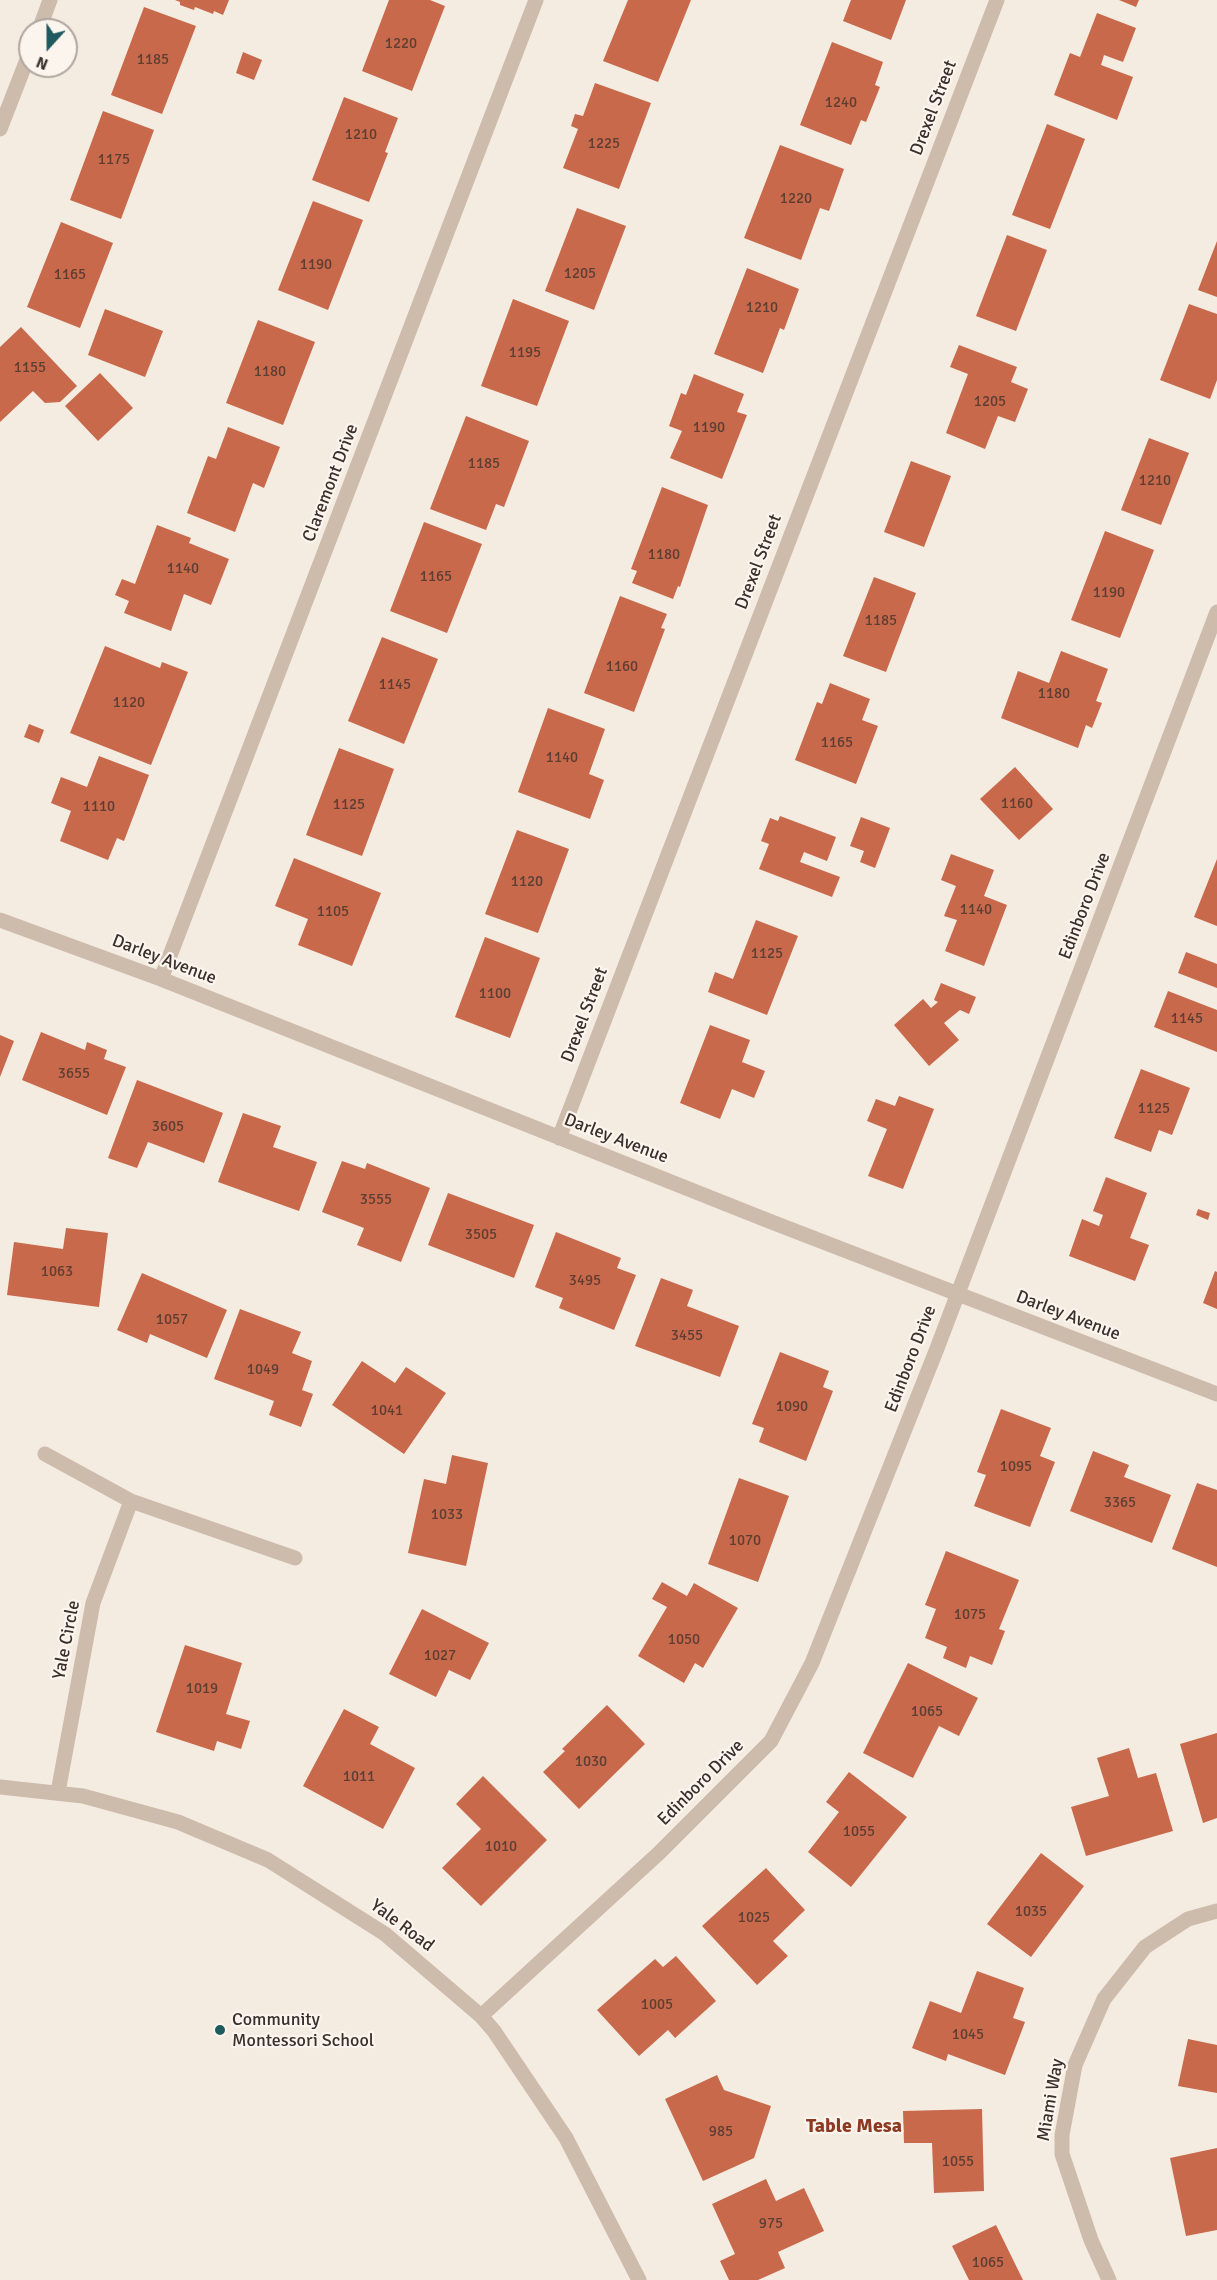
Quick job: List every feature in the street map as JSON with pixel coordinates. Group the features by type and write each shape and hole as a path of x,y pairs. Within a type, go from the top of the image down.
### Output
{"street":[{"path":"44,18 51,0"},
{"name":"Claremont Drive","path":"161,979 536,0"},
{"name":"Drexel Street","path":"559,1138 997,0"},
{"path":"0,129 20,78"},
{"name":"Edinboro Drive","path":"481,2016 659,1853 771,1741 812,1663 936,1351 1217,612"},
{"name":"Darley Avenue","path":"0,920 161,979 559,1138 1217,1394"},
{"path":"45,1454 131,1501 295,1558"},
{"name":"Yale Circle","path":"58,1792 93,1603 131,1501"},
{"name":"Yale Road","path":"0,1787 83,1796 178,1821 268,1860 385,1934 481,2016 494,2031 566,2138 639,2280"},
{"name":"Miami Way","path":"1109,2280 1091,2240 1062,2154 1062,2136 1075,2065 1104,1999 1145,1947 1188,1919 1217,1911"}],"building":[{"path":"175,0 229,0 223,15 195,7 194,10 180,5 180,2"},
{"path":"389,0 430,0 445,6 412,91 362,71"},
{"path":"628,0 691,0 658,82 603,61"},
{"path":"851,0 906,0 891,40 843,21"},
{"path":"1119,0 1139,0 1136,7"},
{"path":"144,7 196,26 162,114 111,95"},
{"path":"1097,13 1136,28 1123,62 1104,55 1101,65 1133,77 1117,120 1054,95 1070,53 1080,57"},
{"path":"832,42 883,62 875,85 880,87 866,122 861,120 851,145 800,125"},
{"path":"243,52 262,60 254,80 236,73"},
{"path":"595,83 651,103 619,189 563,168 578,129 571,126 575,114 583,116"},
{"path":"344,97 398,118 385,152 388,153 369,202 312,180"},
{"path":"103,111 154,130 121,219 70,200"},
{"path":"1047,124 1085,139 1050,229 1012,215"},
{"path":"780,145 844,169 829,211 820,208 801,260 744,238"},
{"path":"313,201 363,220 328,310 278,290"},
{"path":"577,208 626,226 594,310 545,291"},
{"path":"61,222 113,243 80,328 27,307"},
{"path":"1007,235 1047,250 1016,331 976,316"},
{"path":"1217,241 1217,297 1198,290"},
{"path":"747,268 799,289 784,330 780,328 763,373 714,354"},
{"path":"513,299 569,321 537,406 481,386"},
{"path":"1189,304 1217,314 1217,380 1210,399 1160,380"},
{"path":"105,309 163,331 145,377 88,355"},
{"path":"258,320 315,342 283,425 226,403"},
{"path":"21,327 77,386 60,402 45,403 33,391 0,422 0,347"},
{"path":"959,345 1017,367 1011,382 1028,389 1015,422 998,416 985,449 946,433 968,374 950,367"},
{"path":"100,373 133,408 98,441 65,406"},
{"path":"694,374 744,394 737,412 747,415 722,479 670,458 682,431 669,426 681,393 686,395"},
{"path":"466,416 529,441 504,507 496,504 486,530 430,509"},
{"path":"228,427 280,447 264,488 253,483 235,532 187,513 208,456 216,459"},
{"path":"1149,438 1189,453 1161,525 1121,510"},
{"path":"911,461 951,476 924,547 884,532"},
{"path":"662,487 708,505 680,587 678,586 673,599 632,583 637,571 631,569"},
{"path":"424,522 482,544 447,633 390,611"},
{"path":"157,525 191,538 189,543 229,559 211,605 184,594 171,631 124,613 129,601 115,595 122,579 135,584"},
{"path":"1105,531 1154,550 1120,638 1071,620"},
{"path":"874,577 916,593 886,672 843,656"},
{"path":"620,596 667,614 661,628 665,629 634,712 584,693"},
{"path":"382,637 438,659 404,744 348,721"},
{"path":"105,646 160,668 162,662 188,672 151,765 70,733"},
{"path":"1061,651 1108,669 1096,701 1102,703 1092,728 1086,725 1078,748 1001,718 1018,671 1049,683"},
{"path":"830,683 870,699 862,720 878,726 856,784 795,760 817,702 822,704"},
{"path":"548,708 605,729 589,774 604,780 590,819 518,792"},
{"path":"29,724 44,730 39,743 24,737"},
{"path":"339,748 394,769 362,856 306,835"},
{"path":"99,756 149,775 124,841 117,838 108,860 60,841 71,811 51,803 61,777 87,787"},
{"path":"1015,767 1053,809 1019,840 980,799"},
{"path":"780,816 836,837 827,861 804,852 800,862 840,877 832,897 759,869 769,844 761,841 770,818 778,821"},
{"path":"861,817 890,828 875,868 860,862 864,851 850,846"},
{"path":"517,830 569,849 538,933 485,914"},
{"path":"951,854 994,870 984,896 1007,905 984,966 945,951 957,920 944,916 956,886 941,880"},
{"path":"294,858 381,893 352,966 298,945 308,919 275,906"},
{"path":"1217,859 1217,926 1194,917"},
{"path":"756,920 798,936 767,1015 708,992 715,972 733,979"},
{"path":"485,937 540,958 510,1038 455,1017"},
{"path":"1186,952 1217,964 1217,988 1178,973"},
{"path":"941,983 976,997 969,1014 960,1010 944,1023 959,1040 929,1066 894,1025 923,999 931,1008 938,1002 934,1000"},
{"path":"1168,991 1217,1010 1217,1052 1154,1027"},
{"path":"710,1025 750,1040 742,1062 765,1071 754,1098 732,1089 720,1119 680,1103"},
{"path":"41,1032 85,1050 87,1042 107,1050 104,1059 126,1067 107,1115 22,1080"},
{"path":"0,1035 14,1041 0,1077"},
{"path":"1141,1069 1190,1088 1172,1135 1159,1130 1151,1152 1114,1138"},
{"path":"137,1080 223,1113 204,1163 148,1142 137,1168 108,1158"},
{"path":"899,1096 934,1109 903,1189 868,1176 887,1129 867,1121 876,1099 895,1106"},
{"path":"243,1113 281,1126 273,1147 317,1162 299,1211 218,1182"},
{"path":"342,1161 365,1169 367,1163 430,1188 401,1262 357,1245 364,1228 322,1212"},
{"path":"1106,1177 1147,1193 1130,1238 1149,1245 1135,1281 1069,1256 1082,1219 1099,1226 1103,1215 1093,1211"},
{"path":"448,1193 534,1225 514,1278 428,1245"},
{"path":"1198,1209 1210,1213 1208,1220 1196,1215"},
{"path":"66,1228 108,1233 99,1307 7,1295 14,1242 63,1249"},
{"path":"556,1232 621,1258 617,1268 636,1275 614,1330 559,1308 563,1298 535,1287"},
{"path":"1215,1271 1217,1272 1217,1309 1203,1303"},
{"path":"142,1273 227,1310 207,1358 150,1334 147,1343 117,1330"},
{"path":"661,1278 693,1290 687,1306 739,1326 720,1377 635,1346"},
{"path":"240,1309 301,1332 292,1353 312,1361 302,1390 313,1394 301,1427 269,1415 274,1401 214,1379"},
{"path":"780,1352 829,1371 823,1387 833,1391 806,1461 759,1442 764,1428 752,1424"},
{"path":"362,1361 395,1383 406,1367 446,1393 404,1454 332,1405"},
{"path":"1001,1409 1051,1428 1040,1456 1055,1462 1030,1527 974,1506 986,1475 977,1472"},
{"path":"1093,1451 1129,1465 1124,1477 1171,1495 1152,1543 1070,1511"},
{"path":"452,1455 488,1463 466,1566 408,1553 424,1479 446,1484"},
{"path":"739,1478 789,1496 758,1582 708,1564"},
{"path":"1197,1483 1217,1490 1217,1567 1172,1549"},
{"path":"946,1551 1019,1580 999,1629 1005,1631 992,1665 970,1656 966,1668 943,1658 947,1647 925,1638 936,1609 925,1605"},
{"path":"662,1582 687,1596 694,1583 738,1608 703,1668 695,1663 684,1683 638,1656 667,1607 652,1599"},
{"path":"422,1609 489,1643 470,1680 449,1670 436,1697 389,1674"},
{"path":"185,1645 242,1663 226,1714 250,1721 241,1749 217,1741 214,1751 156,1732"},
{"path":"908,1663 978,1698 959,1736 939,1726 913,1778 863,1753"},
{"path":"607,1705 645,1744 579,1809 543,1772 565,1751 562,1749"},
{"path":"344,1709 379,1727 370,1744 415,1768 383,1829 303,1786"},
{"path":"1217,1733 1217,1818 1203,1823 1180,1744"},
{"path":"1129,1748 1138,1778 1156,1773 1173,1831 1086,1856 1071,1807 1109,1796 1097,1758"},
{"path":"849,1772 907,1817 851,1887 808,1852 839,1812 826,1802"},
{"path":"483,1776 547,1840 481,1906 442,1868 481,1829 456,1804"},
{"path":"1041,1853 1084,1886 1031,1957 987,1924"},
{"path":"766,1868 805,1910 773,1941 788,1956 757,1985 702,1926"},
{"path":"676,1956 716,2001 675,2038 668,2030 639,2056 597,2010 655,1959 663,1967"},
{"path":"977,1971 1024,1988 1013,2018 1025,2022 1005,2075 948,2054 946,2061 912,2048 930,2001 961,2013"},
{"path":"1188,2039 1217,2045 1217,2093 1178,2086"},
{"path":"717,2075 724,2090 771,2106 754,2158 703,2181 665,2099"},
{"path":"982,2109 984,2191 934,2193 932,2143 904,2143 903,2111"},
{"path":"1217,2148 1217,2230 1186,2236 1170,2158"},
{"path":"766,2179 776,2201 804,2188 824,2231 778,2252 785,2268 758,2280 729,2280 720,2261 735,2254 712,2204"},
{"path":"996,2225 1023,2280 969,2280 952,2246"}],"place":[{"name":"Community Montessori School","path":"220,2030"}],"district":[{"name":"Table Mesa","path":"854,2127"}]}
